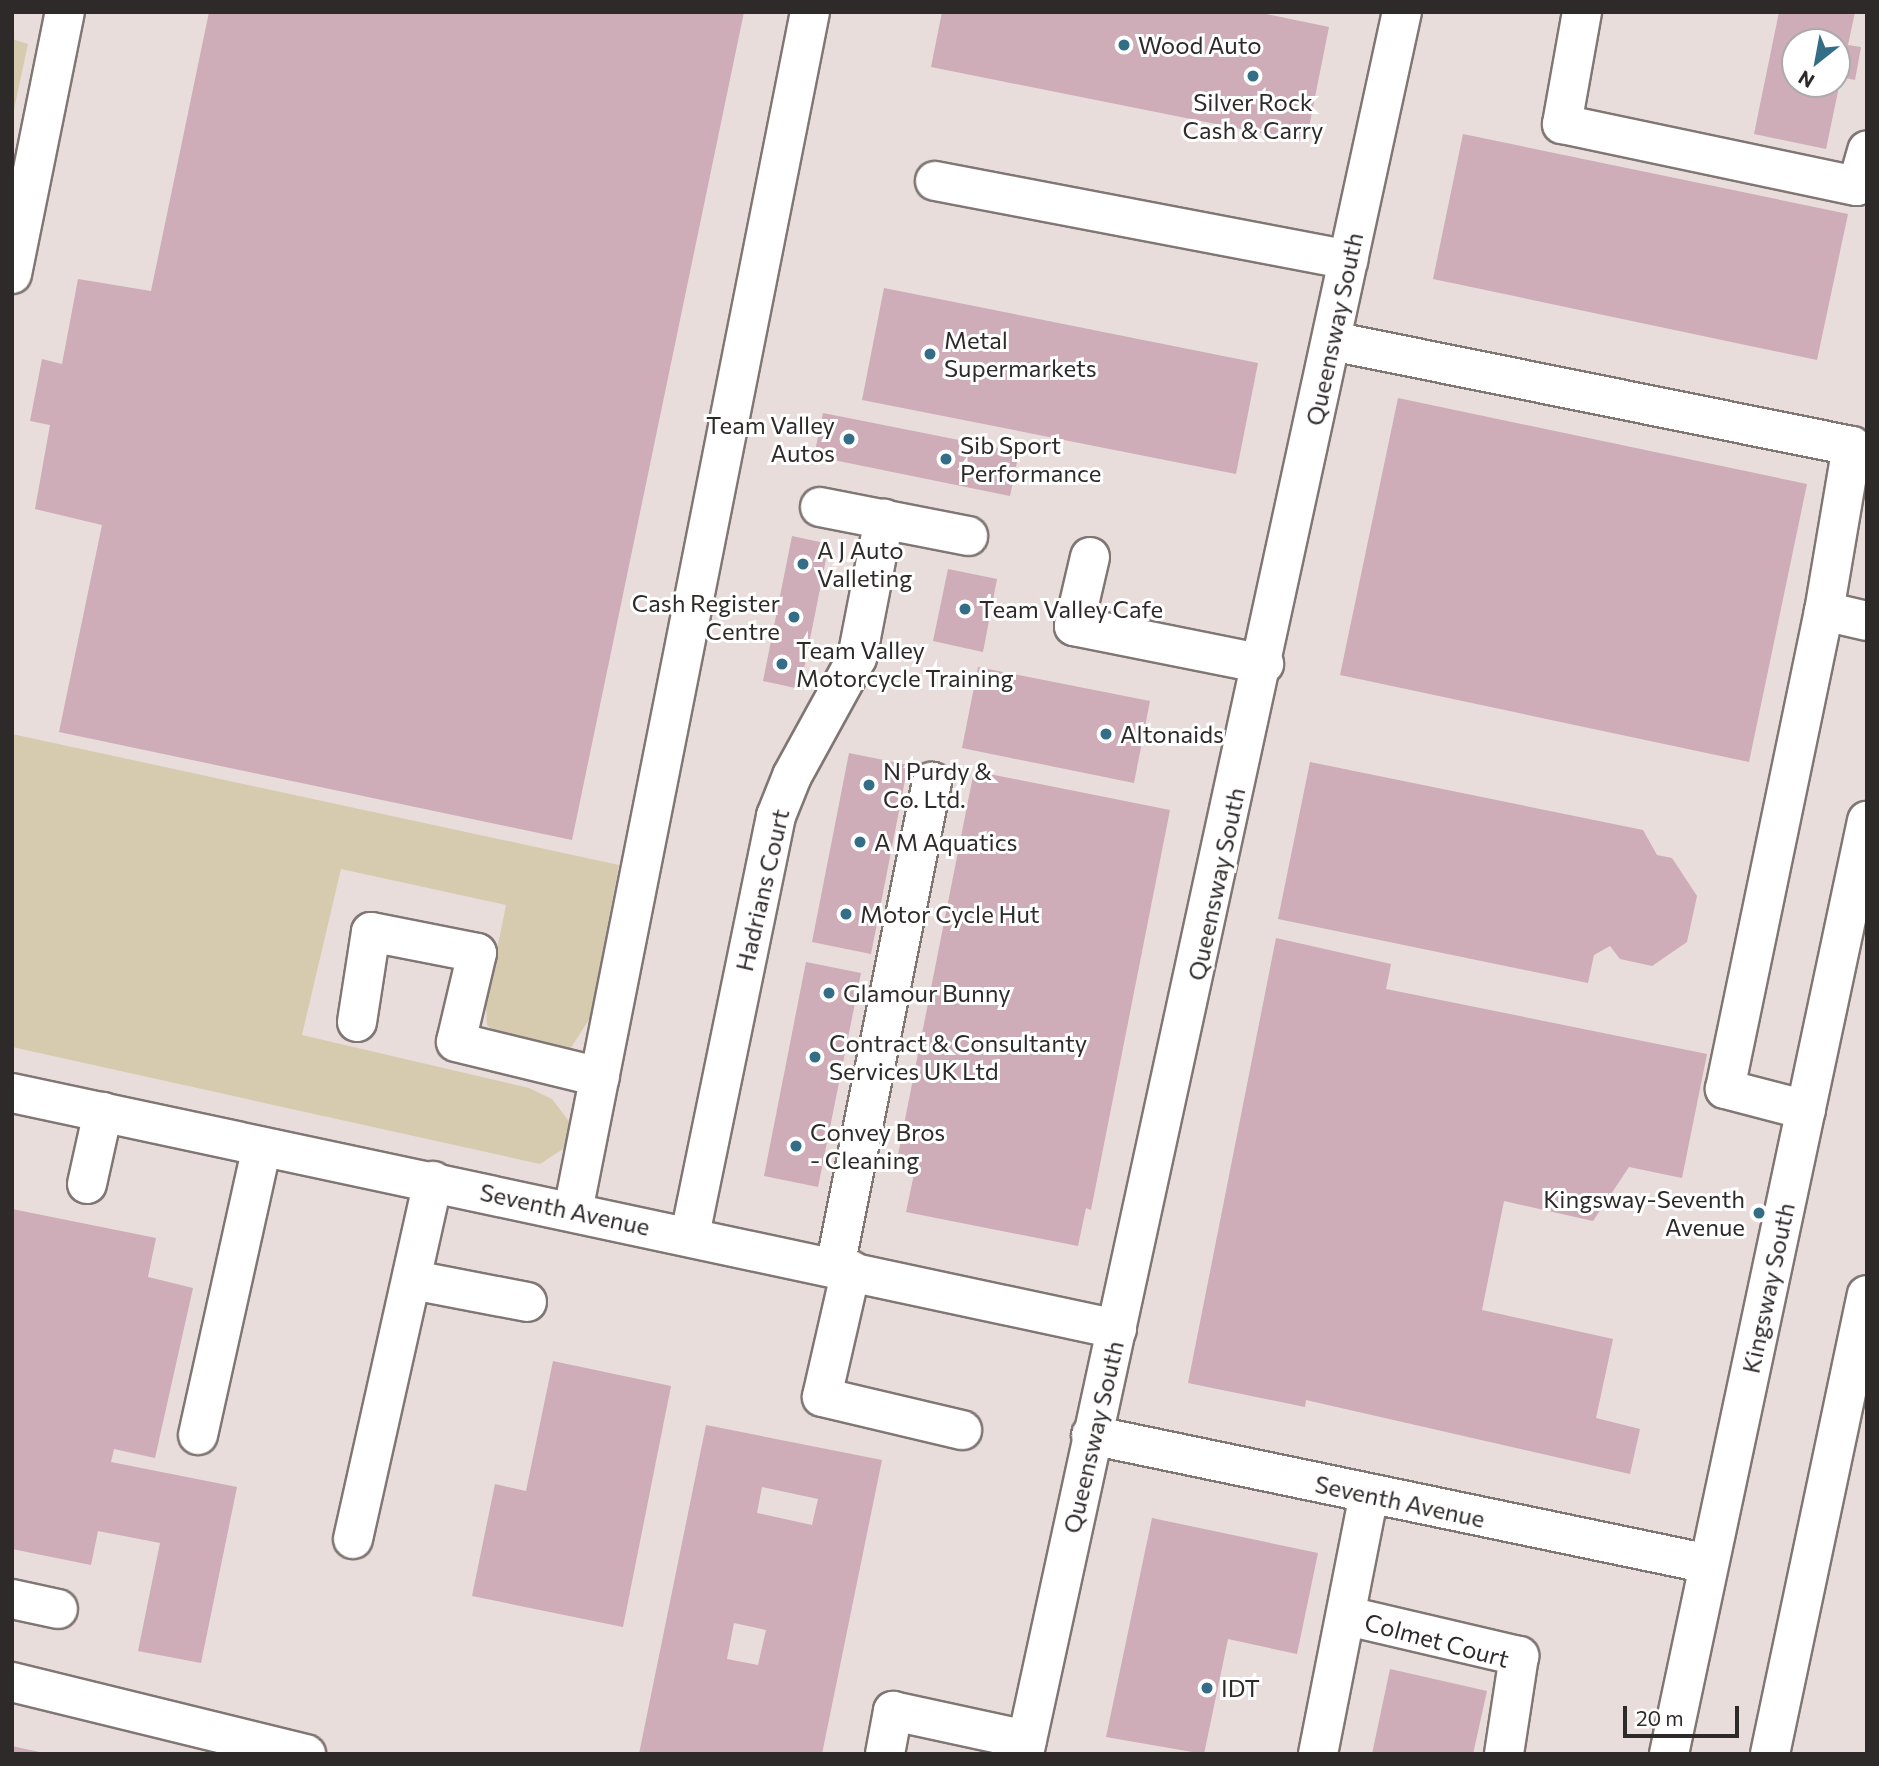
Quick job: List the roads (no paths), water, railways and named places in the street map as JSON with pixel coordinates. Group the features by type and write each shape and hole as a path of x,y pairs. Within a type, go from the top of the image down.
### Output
{"street":[{"path":"12,274 65,12"},
{"path":"573,1211 810,12"},
{"name":"Queensway South","path":"1026,1747 1091,1435 1118,1329 1264,664 1402,12"},
{"path":"1583,12 1562,124 1857,186 1867,150"},
{"path":"935,181 1349,260"},
{"path":"1332,341 1852,446 1824,611 1725,1089 1806,1110"},
{"path":"820,506 968,536"},
{"name":"Hadrians Court","path":"690,1235 776,816 792,776 857,658 884,519"},
{"path":"1090,557 1074,626 1264,664"},
{"path":"1824,611 1867,621"},
{"path":"932,782 822,1397 962,1430"},
{"name":"Kingsway South","path":"1669,1754 1867,821"},
{"path":"357,1022 371,932 477,953 456,1042 600,1077"},
{"name":"Seventh Avenue","path":"12,1093 690,1235 1118,1329"},
{"path":"87,1184 103,1112"},
{"path":"198,1435 262,1147"},
{"path":"353,1539 433,1181"},
{"path":"413,1280 527,1302"},
{"path":"1770,1754 1861,1346 1867,1295"},
{"name":"Seventh Avenue","path":"1091,1435 1709,1564"},
{"name":"Colmet Court","path":"1318,1754 1348,1616 1369,1495"},
{"path":"12,1599 58,1609"},
{"name":"Colmet Court","path":"1348,1616 1519,1656 1504,1754"},
{"path":"12,1682 306,1754"},
{"path":"884,1754 893,1711 1026,1747"}],"place":[{"name":"Wood Auto","path":"1124,45"},
{"name":"Silver Rock Cash & Carry","path":"1253,76"},
{"name":"Metal Supermarkets","path":"930,354"},
{"name":"Team Valley Autos","path":"849,439"},
{"name":"Sib Sport Performance","path":"946,459"},
{"name":"A J Auto Valleting","path":"803,564"},
{"name":"Team Valley Cafe","path":"965,609"},
{"name":"Cash Register Centre","path":"794,617"},
{"name":"Team Valley Motorcycle Training","path":"782,664"},
{"name":"Altonaids","path":"1106,734"},
{"name":"N Purdy & Co. Ltd.","path":"869,785"},
{"name":"A M Aquatics","path":"860,842"},
{"name":"Motor Cycle Hut","path":"846,914"},
{"name":"Glamour Bunny","path":"829,993"},
{"name":"Contract & Consultanty Services UK Ltd","path":"815,1057"},
{"name":"Convey Bros - Cleaning","path":"796,1146"},
{"name":"Kingsway-Seventh Avenue","path":"1759,1213"},
{"name":"IDT","path":"1207,1688"}]}
